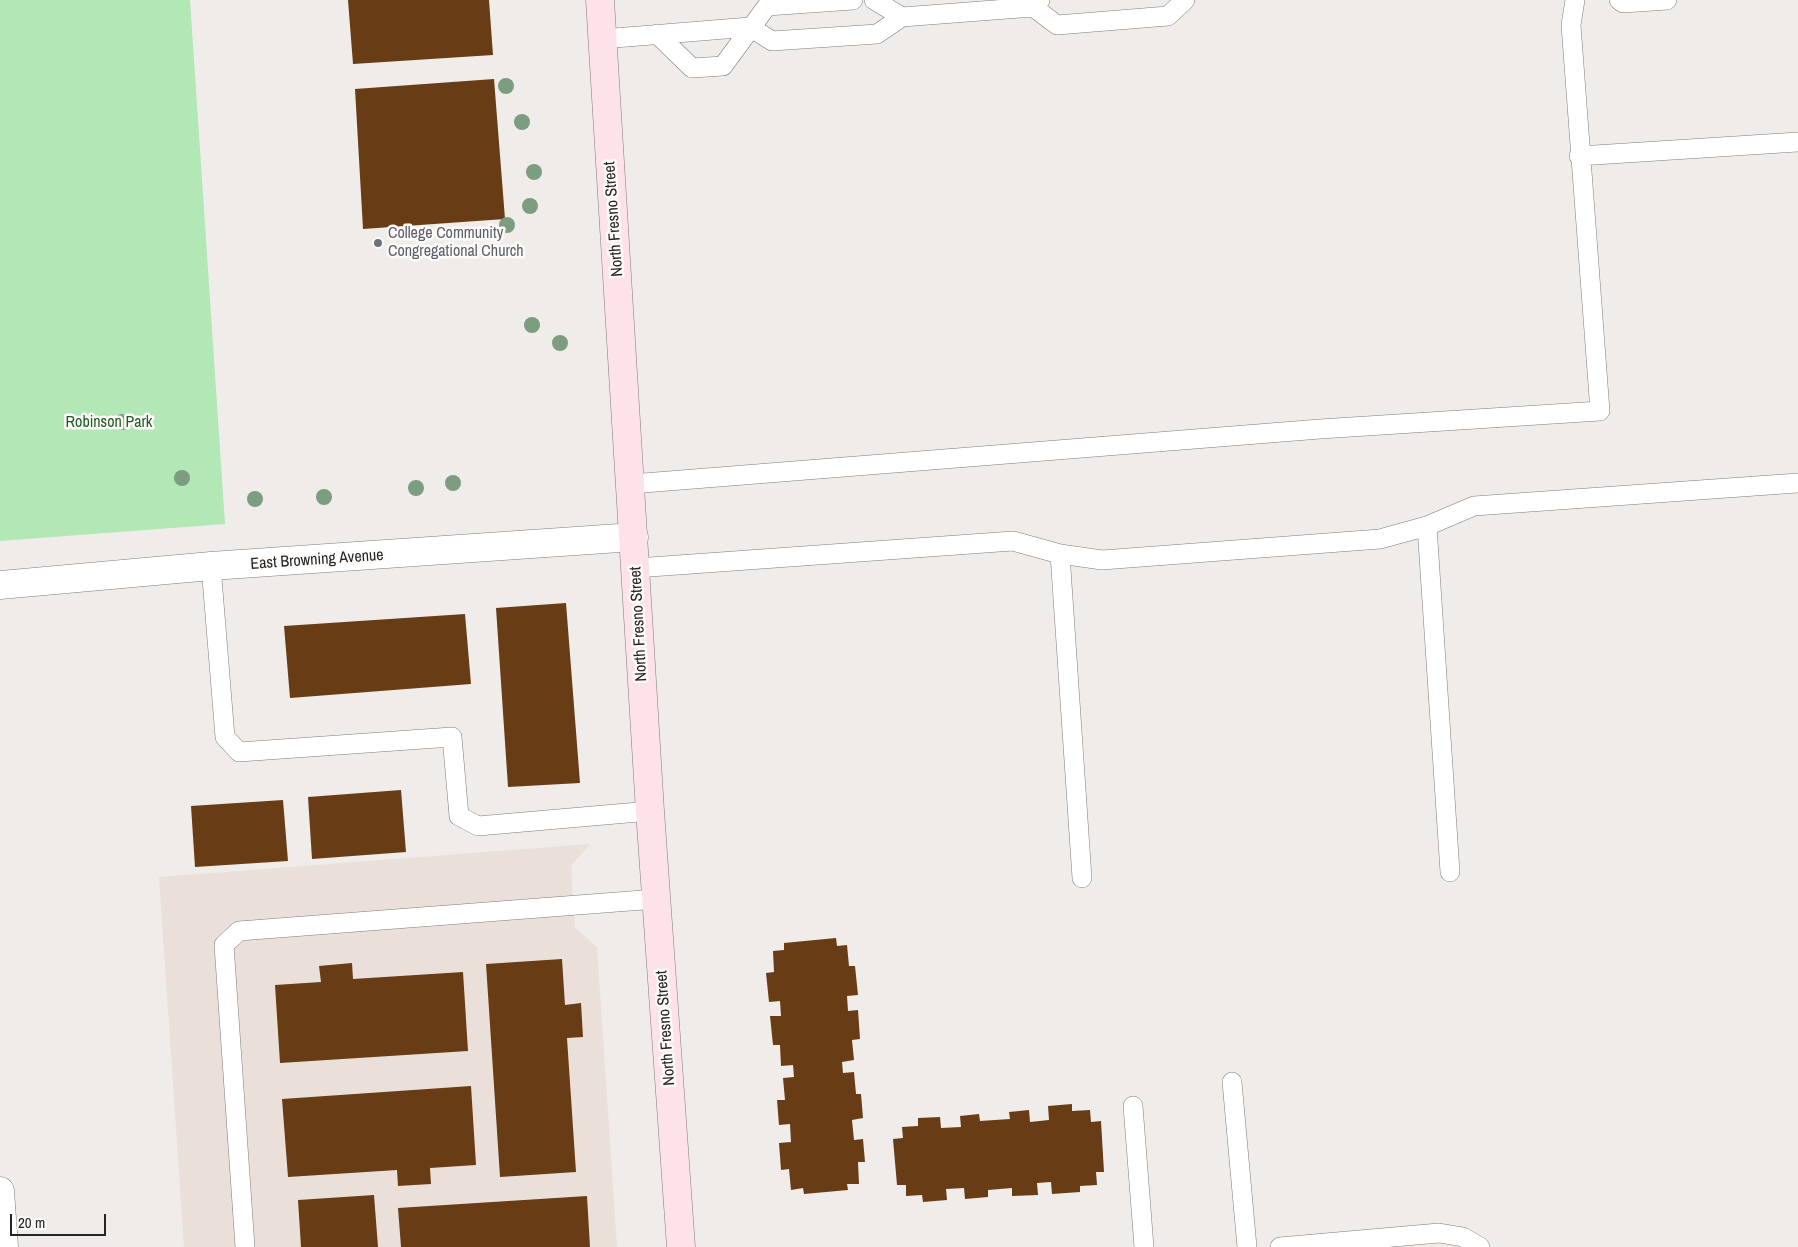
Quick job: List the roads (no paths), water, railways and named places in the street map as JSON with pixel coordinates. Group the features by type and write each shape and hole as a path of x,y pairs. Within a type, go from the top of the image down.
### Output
{"main road":[{"name":"North Fresno Street","path":"600,0 650,811 681,1247"}],"street":[{"name":"East Browning Avenue","path":"0,585 211,566 634,537"},
{"path":"0,1191 4,1247"}],"lane":[{"path":"657,34 692,68 724,66 750,27 768,6 853,0"},
{"path":"874,0 902,17"},
{"path":"602,39 750,27 772,41 877,34 902,17 1037,4 1057,25 1168,16 1185,0"},
{"path":"631,484 1310,429 1600,410 1579,156 1571,25 1575,0"},
{"path":"1619,0 1623,3 1667,0"},
{"path":"1579,156 1798,142"},
{"path":"636,568 1013,541 1060,554 1102,560 1380,539 1427,526 1474,506 1798,483"},
{"path":"1427,526 1450,872"},
{"path":"1060,554 1082,878"},
{"path":"211,566 225,737 239,752 452,738 459,816 478,826 650,811"},
{"path":"246,1247 224,945 239,931 656,899"},
{"path":"1232,1082 1247,1247"},
{"path":"1133,1106 1144,1247"},
{"path":"1280,1247 1439,1233 1464,1237 1480,1247"}],"place":[{"name":"College Community Congregational Church","path":"378,243"}],"park label":[{"name":"Robinson Park","path":"109,423"}]}
